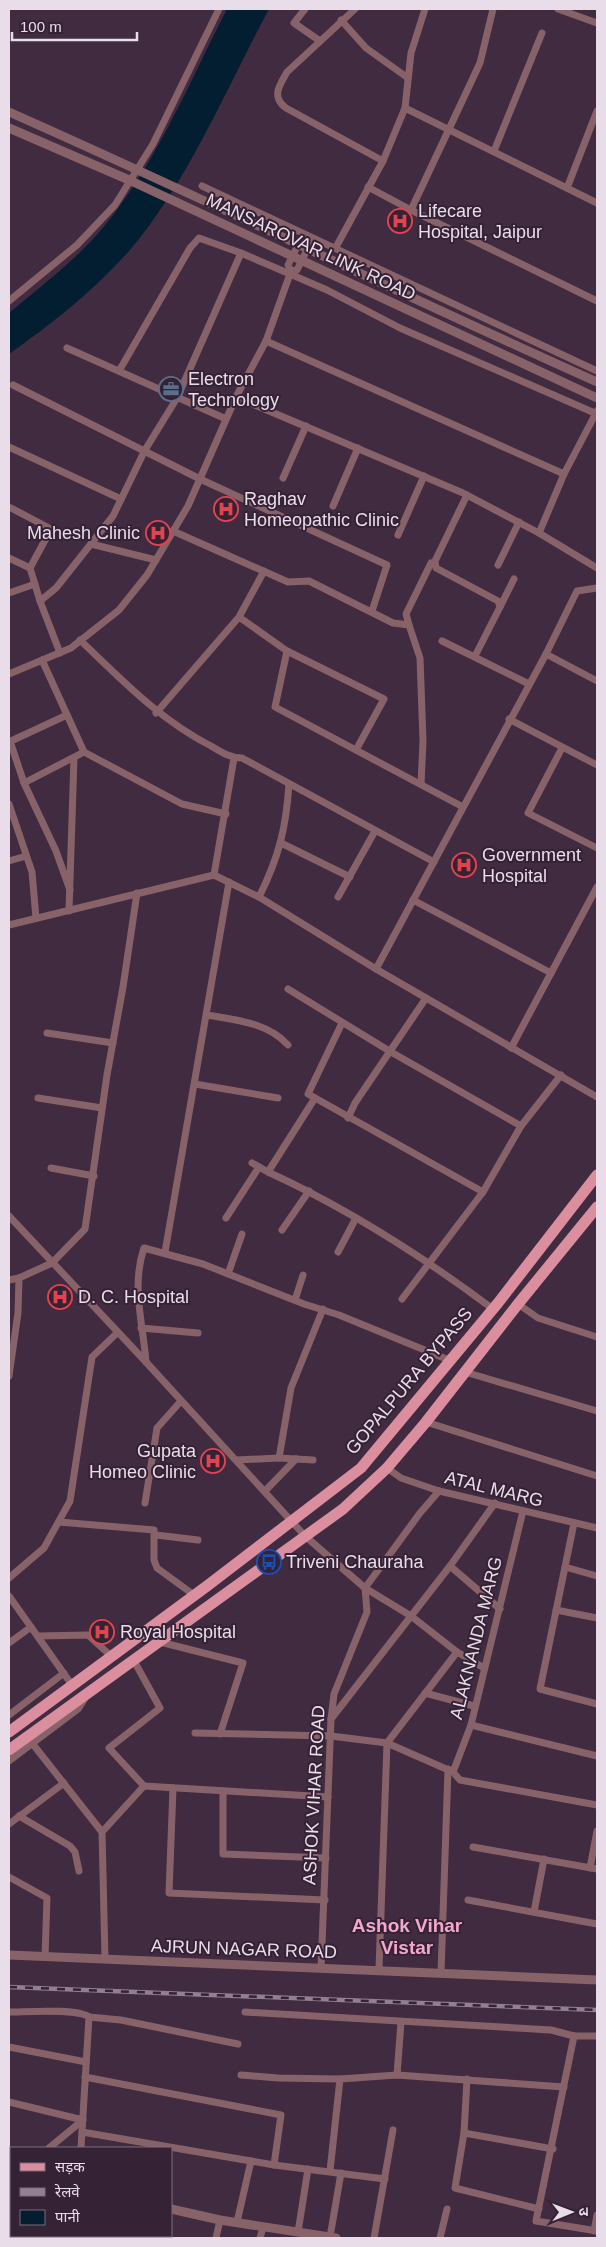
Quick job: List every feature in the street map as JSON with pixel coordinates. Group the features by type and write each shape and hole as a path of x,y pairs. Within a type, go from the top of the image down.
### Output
{"main road":[{"name":"GOPALPURA BYPASS","path":"9,1732 361,1468 493,1309 597,1175"},
{"name":"GOPALPURA BYPASS","path":"9,1750 343,1509 387,1468 426,1422 597,1207"}],"street":[{"path":"9,301 77,245 114,205 153,144 219,9"},
{"path":"305,9 294,22 320,41"},
{"path":"355,9 341,20 288,72 278,89 277,99 286,108 382,161"},
{"path":"336,247 382,161 406,108 411,53 424,9"},
{"path":"411,210 480,63 493,9"},
{"path":"558,9 597,23"},
{"path":"341,20 366,48 408,78"},
{"path":"494,151 542,33"},
{"path":"406,108 597,202"},
{"path":"568,188 597,111"},
{"name":"MANSAROVAR LINK ROAD","path":"9,112 182,189 300,247 594,381"},
{"name":"MANSAROVAR LINK ROAD","path":"9,128 129,180 597,398"},
{"path":"202,186 308,236 336,247 597,371 594,381"},
{"path":"368,186 411,210 597,301"},
{"path":"9,674 60,653 80,640 119,610 147,575 200,479 236,397 266,341 291,273 297,270 310,244 308,236"},
{"path":"119,371 194,242 200,238 241,253 291,273 400,328 597,413 564,474 539,533"},
{"path":"40,601 56,588 113,516 145,450 177,398 241,253"},
{"path":"266,341 564,474"},
{"path":"67,348 226,419"},
{"path":"13,385 200,479 388,565 372,611"},
{"path":"236,397 467,495 520,522 597,568"},
{"path":"282,478 306,426"},
{"path":"9,447 121,499"},
{"path":"333,506 358,448"},
{"path":"398,535 424,476"},
{"path":"467,495 435,561 436,568 498,601 500,607"},
{"path":"9,507 51,530 30,568 34,584 60,653"},
{"path":"498,565 520,522"},
{"path":"173,531 288,582 309,582 372,611 392,623 409,625"},
{"path":"91,544 156,560"},
{"path":"9,558 30,568"},
{"path":"421,784 423,741 420,658 406,614 431,563"},
{"path":"156,713 239,618 264,571"},
{"path":"475,656 514,580"},
{"path":"9,593 34,584"},
{"path":"376,969 509,719 546,654 577,591 597,588"},
{"path":"239,618 286,651 384,699 356,750"},
{"path":"80,640 156,713 190,736 234,758 242,758 434,862"},
{"path":"442,641 529,684"},
{"path":"286,651 275,707 463,807"},
{"path":"546,654 597,681"},
{"path":"42,660 84,752 182,804 226,814"},
{"path":"67,715 11,741 11,750 24,783 56,851 70,890"},
{"path":"509,719 597,765"},
{"path":"562,748 528,813 597,848"},
{"path":"24,783 84,752"},
{"path":"69,911 74,758"},
{"path":"214,875 226,814 234,758"},
{"path":"259,896 275,865 281,843 286,822 289,784"},
{"path":"9,804 32,872 36,918"},
{"path":"338,897 375,831"},
{"path":"281,843 350,877"},
{"path":"9,861 26,856"},
{"path":"9,925 214,875 259,896 376,969 597,1097"},
{"path":"165,1252 229,882"},
{"path":"511,1048 597,888"},
{"path":"9,1280 19,1278 52,1263 85,1229 94,1176 102,1108 137,893"},
{"path":"413,900 551,973"},
{"path":"288,989 391,1052 521,1126"},
{"path":"348,1118 355,1104 426,998"},
{"path":"206,1015 267,1028 278,1034 288,1045"},
{"path":"342,1023 308,1094 483,1192"},
{"path":"47,1033 113,1043"},
{"path":"402,1299 483,1192 521,1126 561,1075"},
{"path":"195,1084 278,1098"},
{"path":"38,1098 102,1108"},
{"path":"268,1172 315,1098"},
{"path":"226,1218 255,1165 309,1191 429,1262 493,1309"},
{"path":"51,1168 94,1176"},
{"path":"282,1230 309,1191"},
{"path":"9,1216 305,1536 365,1588 411,1616 457,1652 484,1668"},
{"path":"338,1252 356,1218"},
{"path":"228,1274 242,1234"},
{"path":"146,1362 138,1307 138,1264 144,1248 165,1252 228,1274 323,1309 449,1360"},
{"path":"295,1300 303,1275"},
{"path":"9,1376 18,1313 19,1278"},
{"path":"518,1304 538,1318 597,1337"},
{"path":"279,1458 291,1388 323,1309"},
{"path":"141,1328 198,1334"},
{"path":"9,1578 44,1548 70,1501 92,1357 117,1333"},
{"path":"465,1372 597,1411"},
{"path":"144,1503 157,1428 181,1401"},
{"path":"426,1422 597,1476"},
{"path":"236,1460 279,1458 313,1460"},
{"path":"265,1491 296,1459"},
{"name":"ATAL MARG","path":"387,1468 401,1478 439,1491 495,1503 574,1524 597,1527"},
{"path":"365,1588 420,1513 439,1491"},
{"path":"331,1719 450,1566 495,1503"},
{"name":"ALAKNANDA MARG","path":"441,1973 451,1771 471,1725 474,1706 500,1609 523,1511"},
{"path":"60,1522 154,1530 156,1535 154,1560 157,1568 194,1595"},
{"path":"574,1524 540,1689 597,1704"},
{"path":"156,1535 198,1540"},
{"path":"450,1566 500,1609"},
{"path":"565,1568 597,1576"},
{"name":"ASHOK VIHAR ROAD","path":"321,1969 331,1719 334,1694 367,1612 365,1588"},
{"path":"9,1596 72,1685"},
{"path":"556,1610 597,1618"},
{"path":"9,1643 31,1627"},
{"path":"38,1636 88,1635 111,1656"},
{"path":"160,1642 243,1663 220,1734"},
{"path":"379,1969 387,1743 457,1652"},
{"path":"133,1659 160,1708 109,1748 144,1786 328,1797"},
{"path":"9,1714 64,1673"},
{"path":"9,1761 78,1709 91,1690"},
{"path":"425,1693 474,1706"},
{"path":"471,1725 597,1756"},
{"path":"195,1733 331,1736 387,1743 451,1771 460,1780 597,1806"},
{"path":"32,1744 102,1832 104,1959"},
{"path":"9,1824 64,1783"},
{"path":"102,1832 144,1786"},
{"path":"172,1788 169,1893 325,1900"},
{"path":"223,1791 223,1854 326,1858"},
{"path":"19,1816 70,1846 75,1852 79,1871"},
{"path":"473,1847 594,1868 597,1831"},
{"path":"534,1912 544,1859"},
{"path":"9,1877 47,1898 45,1956"},
{"path":"468,1900 597,1924"},
{"name":"AJRUN NAGAR ROAD","path":"9,1955 321,1969 379,1969 597,1980"},
{"path":"9,2012 85,2014 89,2017 121,2020 238,2044"},
{"path":"245,2012 551,2030 574,2036 597,2036"},
{"path":"80,2147 89,2017"},
{"path":"397,2075 401,2022"},
{"path":"574,2036 553,2149 536,2222 596,2231 597,2215"},
{"path":"9,2046 86,2062"},
{"path":"241,2074 278,2078 340,2079 397,2075 564,2087"},
{"path":"86,2077 281,2115 274,2165"},
{"path":"330,2171 340,2079"},
{"path":"466,2079 464,2133 455,2188 539,2209"},
{"path":"9,2102 83,2120"},
{"path":"50,2147 83,2120"},
{"path":"374,2238 393,2130"},
{"path":"82,2132 169,2147"},
{"path":"464,2133 553,2149"},
{"path":"172,2147 274,2165 385,2179"},
{"path":"237,2222 251,2161"},
{"path":"298,2232 308,2169"},
{"path":"172,2209 220,2220 333,2238 341,2174"},
{"path":"440,2238 447,2209"},
{"path":"216,2238 220,2220"},
{"path":"260,2238 263,2227"}],"water":[{"path":"227,9 269,9 188,166 150,225 129,251 87,293 9,354 9,313 74,258 115,213 134,186 168,128"}],"railway":[{"path":"9,1987 597,2010"}],"place":[{"name":"Lifecare Hospital, Jaipur","path":"400,221"},
{"name":"Electron Technology","path":"171,389"},
{"name":"Raghav Homeopathic Clinic","path":"226,509"},
{"name":"Mahesh Clinic","path":"158,533"},
{"name":"Government Hospital","path":"464,865"},
{"name":"D. C. Hospital","path":"60,1297"},
{"name":"Gupata Homeo Clinic","path":"213,1461"},
{"name":"Triveni Chauraha","path":"269,1562"},
{"name":"Royal Hospital","path":"102,1632"}],"district":[{"name":"Ashok Vihar Vistar","path":"407,1936"}]}
